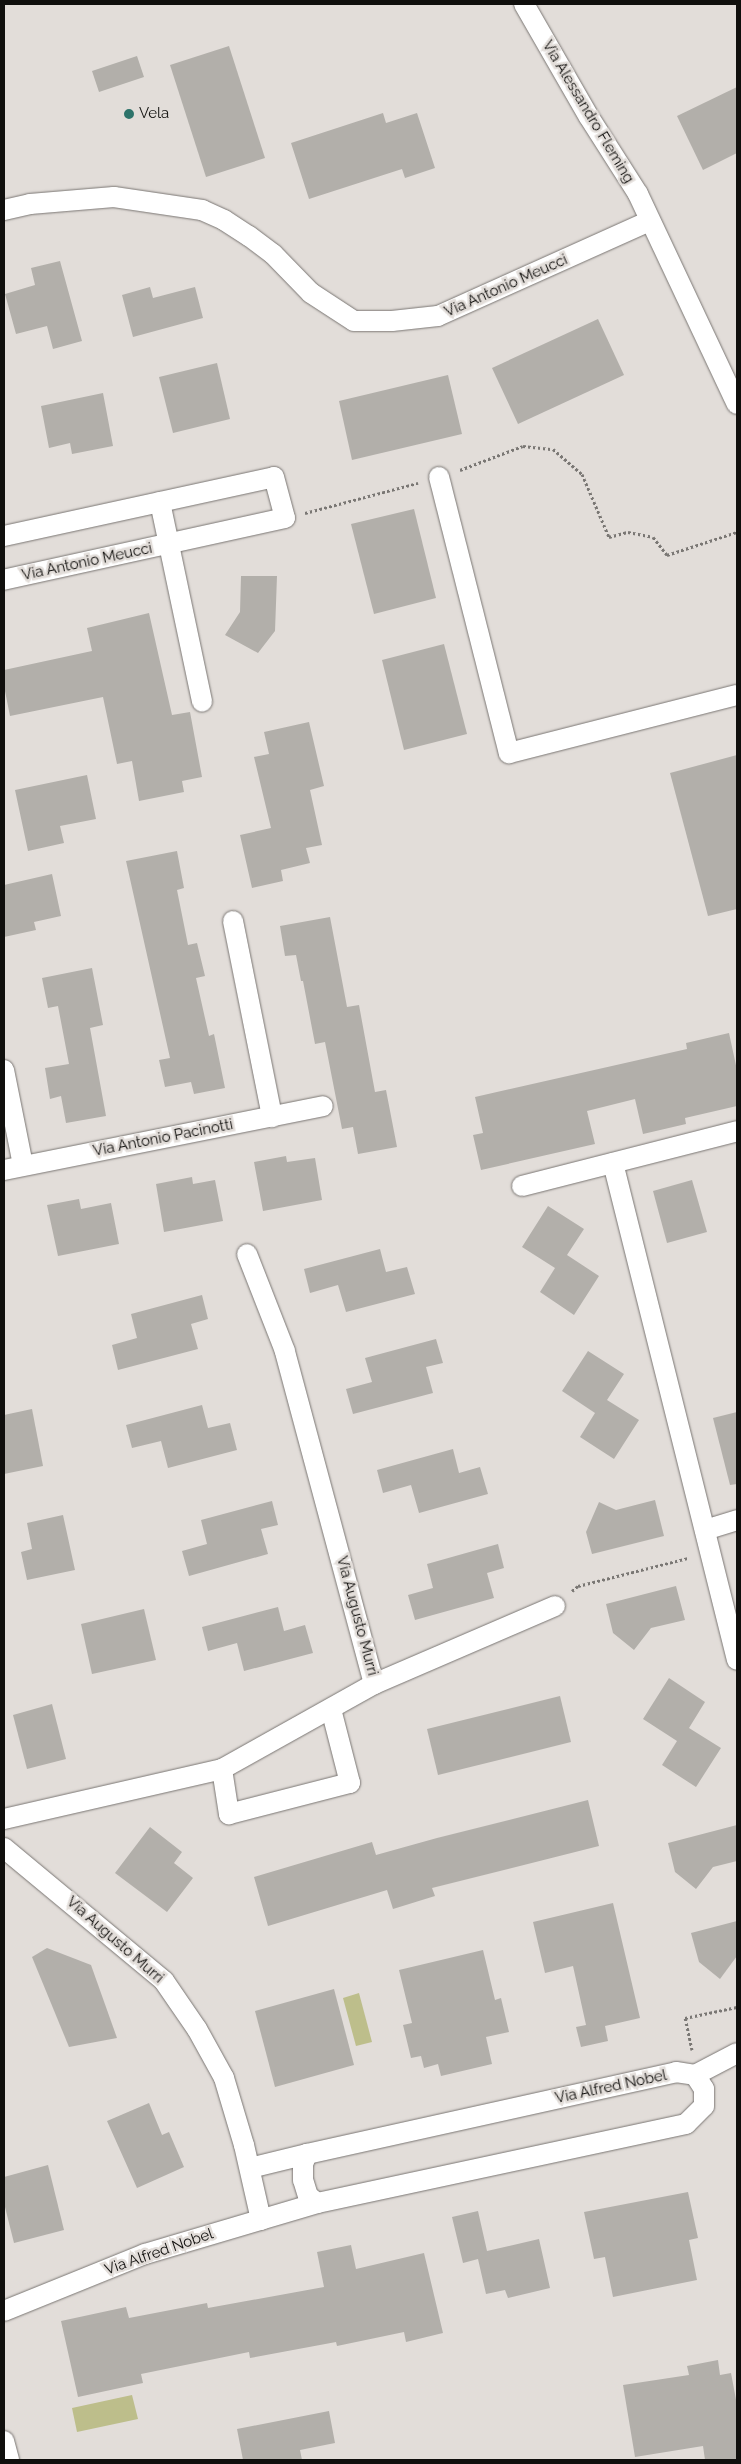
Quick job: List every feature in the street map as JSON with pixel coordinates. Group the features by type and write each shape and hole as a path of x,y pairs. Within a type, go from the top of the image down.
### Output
{"street":[{"name":"Via Alessandro Fleming","path":"524,4 588,117 638,194 709,342 729,366 737,404"},
{"name":"Via Antonio Meucci","path":"4,210 30,204 114,197 202,210 224,220 250,236 273,254 311,293 354,320 392,321 438,316 650,221"},
{"path":"439,477 508,752 737,695"},
{"path":"4,536 274,478 285,518"},
{"name":"Via Antonio Meucci","path":"160,502 202,702"},
{"name":"Via Antonio Meucci","path":"4,580 285,518"},
{"path":"233,920 272,1117"},
{"path":"4,1070 23,1165"},
{"name":"Via Antonio Pacinotti","path":"4,1170 323,1106"},
{"path":"522,1186 737,1131"},
{"path":"612,1163 737,1660"},
{"name":"Via Augusto Murri","path":"4,1819 222,1769 374,1684 285,1351 247,1254"},
{"path":"705,1530 737,1520"},
{"path":"374,1684 555,1606"},
{"path":"222,1769 229,1814 350,1783 331,1708"},
{"name":"Via Augusto Murri","path":"4,1848 164,1982 197,2029 224,2078 250,2168 261,2220"},
{"path":"699,2073 737,2053"},
{"name":"Via Alfred Nobel","path":"4,2311 145,2254 317,2203 686,2124 704,2106 704,2089 699,2073 676,2072 250,2168"},
{"path":"307,2154 303,2164 303,2180 308,2196 317,2203"},
{"path":"4,2441 9,2460"}],"path":[{"path":"285,518 439,477 523,446 553,449 582,474 609,537 628,532 653,537 667,555 737,532"},
{"path":"555,1606 578,1586 710,1553"},
{"path":"699,2073 691,2048 685,2018 737,2008"}],"shaded area":[{"path":"359,1993 372,2042 356,2046 343,1998"},
{"path":"132,2395 138,2419 77,2432 72,2408"}],"building":[{"path":"229,46 265,158 206,177 170,65"},
{"path":"137,56 144,77 99,92 92,71"},
{"path":"737,87 737,153 703,170 677,116"},
{"path":"383,113 386,123 417,113 435,168 405,178 402,169 309,199 291,143"},
{"path":"60,261 82,341 53,349 47,326 16,334 5,294 35,285 31,268"},
{"path":"150,287 153,298 195,287 203,318 133,337 122,295"},
{"path":"598,319 624,375 518,424 492,368"},
{"path":"217,363 230,419 173,433 159,377"},
{"path":"448,375 462,434 352,460 339,401"},
{"path":"103,393 113,446 72,454 70,443 49,448 41,406"},
{"path":"414,509 436,598 374,614 351,524"},
{"path":"241,576 277,576 275,631 258,653 225,635 240,612"},
{"path":"149,613 172,715 190,712 202,777 182,781 184,792 139,801 132,761 117,764 103,697 10,716 4,686 4,670 92,651 87,628"},
{"path":"444,644 467,734 404,750 382,660"},
{"path":"309,722 324,786 310,790 322,845 306,848 310,863 281,870 283,881 252,888 240,835 271,828 254,757 269,754 264,732"},
{"path":"737,755 737,909 708,916 670,773"},
{"path":"87,775 96,819 60,826 64,843 28,851 15,790"},
{"path":"177,851 184,888 177,890 188,945 197,943 205,976 196,978 209,1036 214,1034 225,1088 194,1094 191,1082 165,1087 159,1060 170,1058 126,861"},
{"path":"52,874 61,916 34,922 36,930 4,937 4,885"},
{"path":"330,917 347,1007 359,1005 375,1092 386,1090 397,1147 358,1154 353,1127 342,1129 325,1042 315,1044 296,955 285,956 280,926"},
{"path":"92,968 103,1025 90,1028 106,1116 66,1123 61,1096 50,1099 45,1068 69,1064 58,1006 48,1008 42,978"},
{"path":"729,1033 737,1070 737,1106 685,1118 686,1124 643,1134 635,1099 587,1111 595,1144 481,1170 473,1135 483,1133 475,1097 687,1049 686,1043"},
{"path":"286,1156 287,1162 315,1158 322,1200 263,1211 254,1162"},
{"path":"192,1177 193,1184 215,1180 223,1221 164,1232 156,1184"},
{"path":"692,1180 707,1232 667,1243 653,1191"},
{"path":"79,1199 81,1209 111,1203 119,1244 58,1256 47,1205"},
{"path":"548,1206 584,1229 567,1255 599,1276 574,1315 540,1292 555,1268 522,1247"},
{"path":"380,1249 386,1272 407,1267 415,1294 346,1312 338,1285 310,1293 304,1269"},
{"path":"202,1295 208,1319 191,1324 198,1349 118,1370 112,1345 137,1338 131,1314"},
{"path":"436,1339 443,1363 426,1367 433,1393 353,1414 346,1389 372,1382 365,1358"},
{"path":"588,1351 624,1374 607,1400 639,1420 614,1459 580,1437 595,1413 562,1391"},
{"path":"202,1405 208,1428 230,1423 237,1450 168,1468 161,1441 132,1448 126,1425"},
{"path":"32,1409 43,1466 4,1474 4,1415"},
{"path":"737,1412 737,1484 730,1485 713,1418"},
{"path":"453,1449 459,1473 480,1467 488,1494 419,1513 411,1485 383,1493 377,1470"},
{"path":"655,1500 664,1536 592,1554 586,1532 599,1502 616,1510"},
{"path":"272,1501 278,1525 261,1529 268,1554 189,1576 182,1551 207,1544 201,1520"},
{"path":"63,1515 75,1570 27,1580 21,1552 32,1549 27,1523"},
{"path":"498,1544 504,1568 487,1573 494,1598 415,1620 408,1595 433,1588 427,1564"},
{"path":"676,1586 685,1620 651,1628 634,1650 613,1633 606,1604"},
{"path":"278,1607 284,1631 305,1625 313,1653 244,1671 237,1643 208,1651 202,1627"},
{"path":"144,1609 156,1660 92,1674 81,1624"},
{"path":"669,1678 705,1702 689,1728 721,1748 696,1787 662,1765 677,1741 643,1719"},
{"path":"560,1696 571,1742 438,1775 427,1729"},
{"path":"52,1704 66,1759 27,1769 13,1715"},
{"path":"588,1800 599,1846 432,1888 435,1896 393,1909 387,1890 268,1926 254,1877 372,1842 376,1855"},
{"path":"737,1825 737,1861 713,1867 696,1889 675,1872 668,1843"},
{"path":"150,1827 182,1852 174,1863 193,1878 167,1912 115,1873"},
{"path":"613,1903 640,2018 605,2026 608,2041 581,2047 576,2027 586,2025 573,1966 545,1973 533,1922"},
{"path":"737,1921 737,1956 720,1979 699,1962 691,1933"},
{"path":"47,1948 91,1965 117,2038 69,2047 32,1957"},
{"path":"483,1950 495,2000 501,1998 509,2032 486,2037 492,2064 441,2076 438,2064 424,2068 421,2056 411,2058 403,2025 412,2023 399,1970"},
{"path":"334,1989 354,2065 275,2087 255,2011"},
{"path":"149,2103 162,2135 169,2132 184,2167 137,2188 107,2121"},
{"path":"48,2165 64,2230 14,2243 4,2203 4,2177"},
{"path":"688,2192 698,2238 689,2240 697,2280 613,2297 605,2257 594,2259 584,2212"},
{"path":"478,2211 487,2251 539,2239 550,2288 508,2298 505,2290 486,2294 478,2259 463,2263 452,2217"},
{"path":"351,2245 356,2269 424,2253 443,2333 406,2342 404,2332 337,2346 336,2342 250,2358 249,2352 141,2374 143,2383 78,2397 61,2321 126,2307 129,2318 207,2303 208,2308 324,2287 317,2252"},
{"path":"718,2360 720,2375 731,2373 737,2405 737,2460 705,2460 703,2446 635,2457 623,2385 689,2375 687,2366"},
{"path":"329,2411 335,2443 300,2450 302,2460 243,2460 237,2429"}],"place":[{"name":"Vela","path":"129,114"}]}
